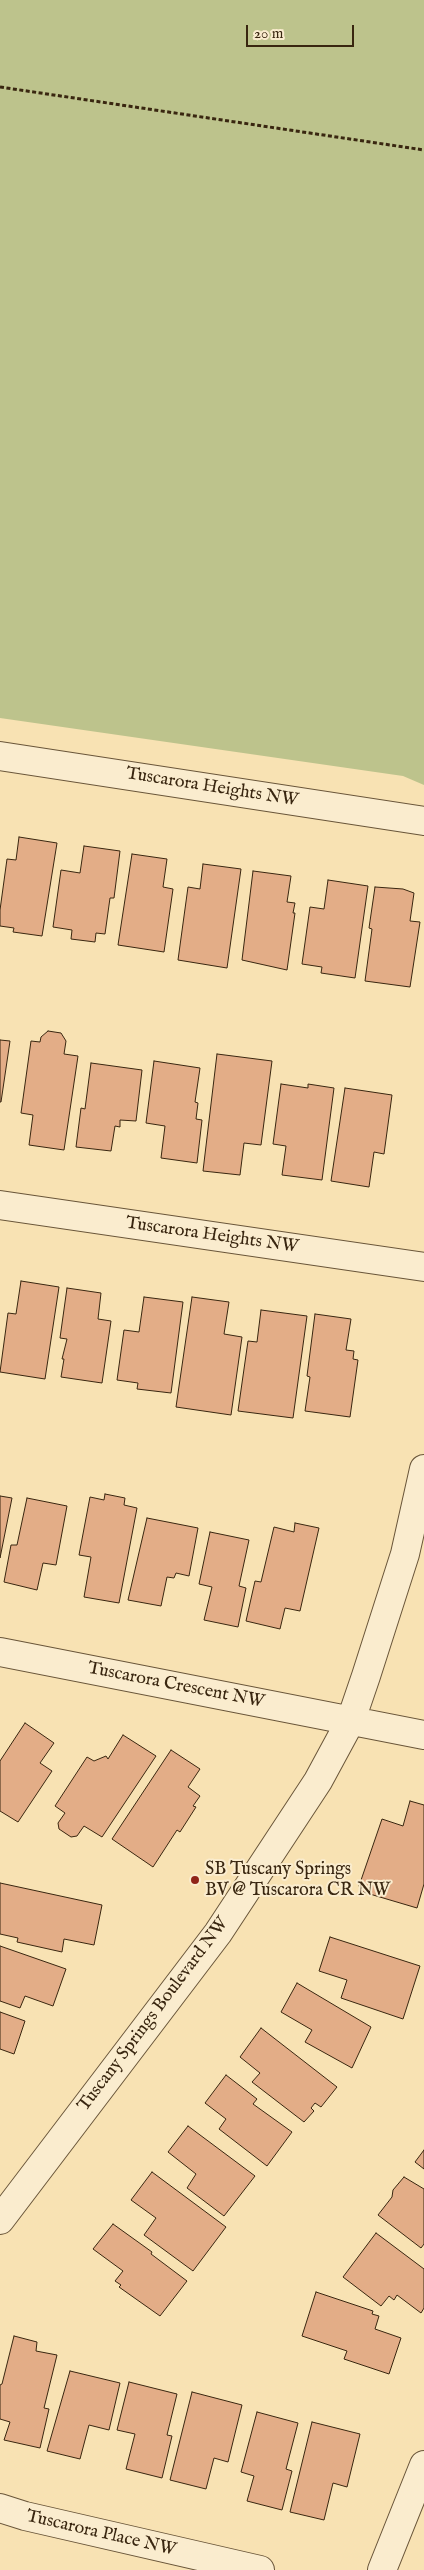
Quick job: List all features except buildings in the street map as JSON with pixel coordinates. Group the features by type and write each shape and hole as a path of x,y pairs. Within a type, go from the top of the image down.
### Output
{"street":[{"name":"Tuscarora Heights NW","path":"0,756 424,820"},
{"name":"Tuscarora Heights NW","path":"0,1205 424,1267"},
{"name":"Tuscany Springs Boulevard NW","path":"0,2220 218,1933 289,1826 351,1720 405,1554 424,1468"},
{"name":"Tuscarora Crescent NW","path":"0,1652 424,1734"},
{"path":"382,2570 424,2466"},
{"name":"Tuscarora Place NW","path":"0,2508 25,2516 260,2570"}],"path":[{"path":"0,87 424,150"}],"green space":[{"path":"0,0 424,0 424,785 403,776 0,718"}],"place":[{"name":"SB Tuscany Springs BV @ Tuscarora CR NW","path":"195,1880"}]}
